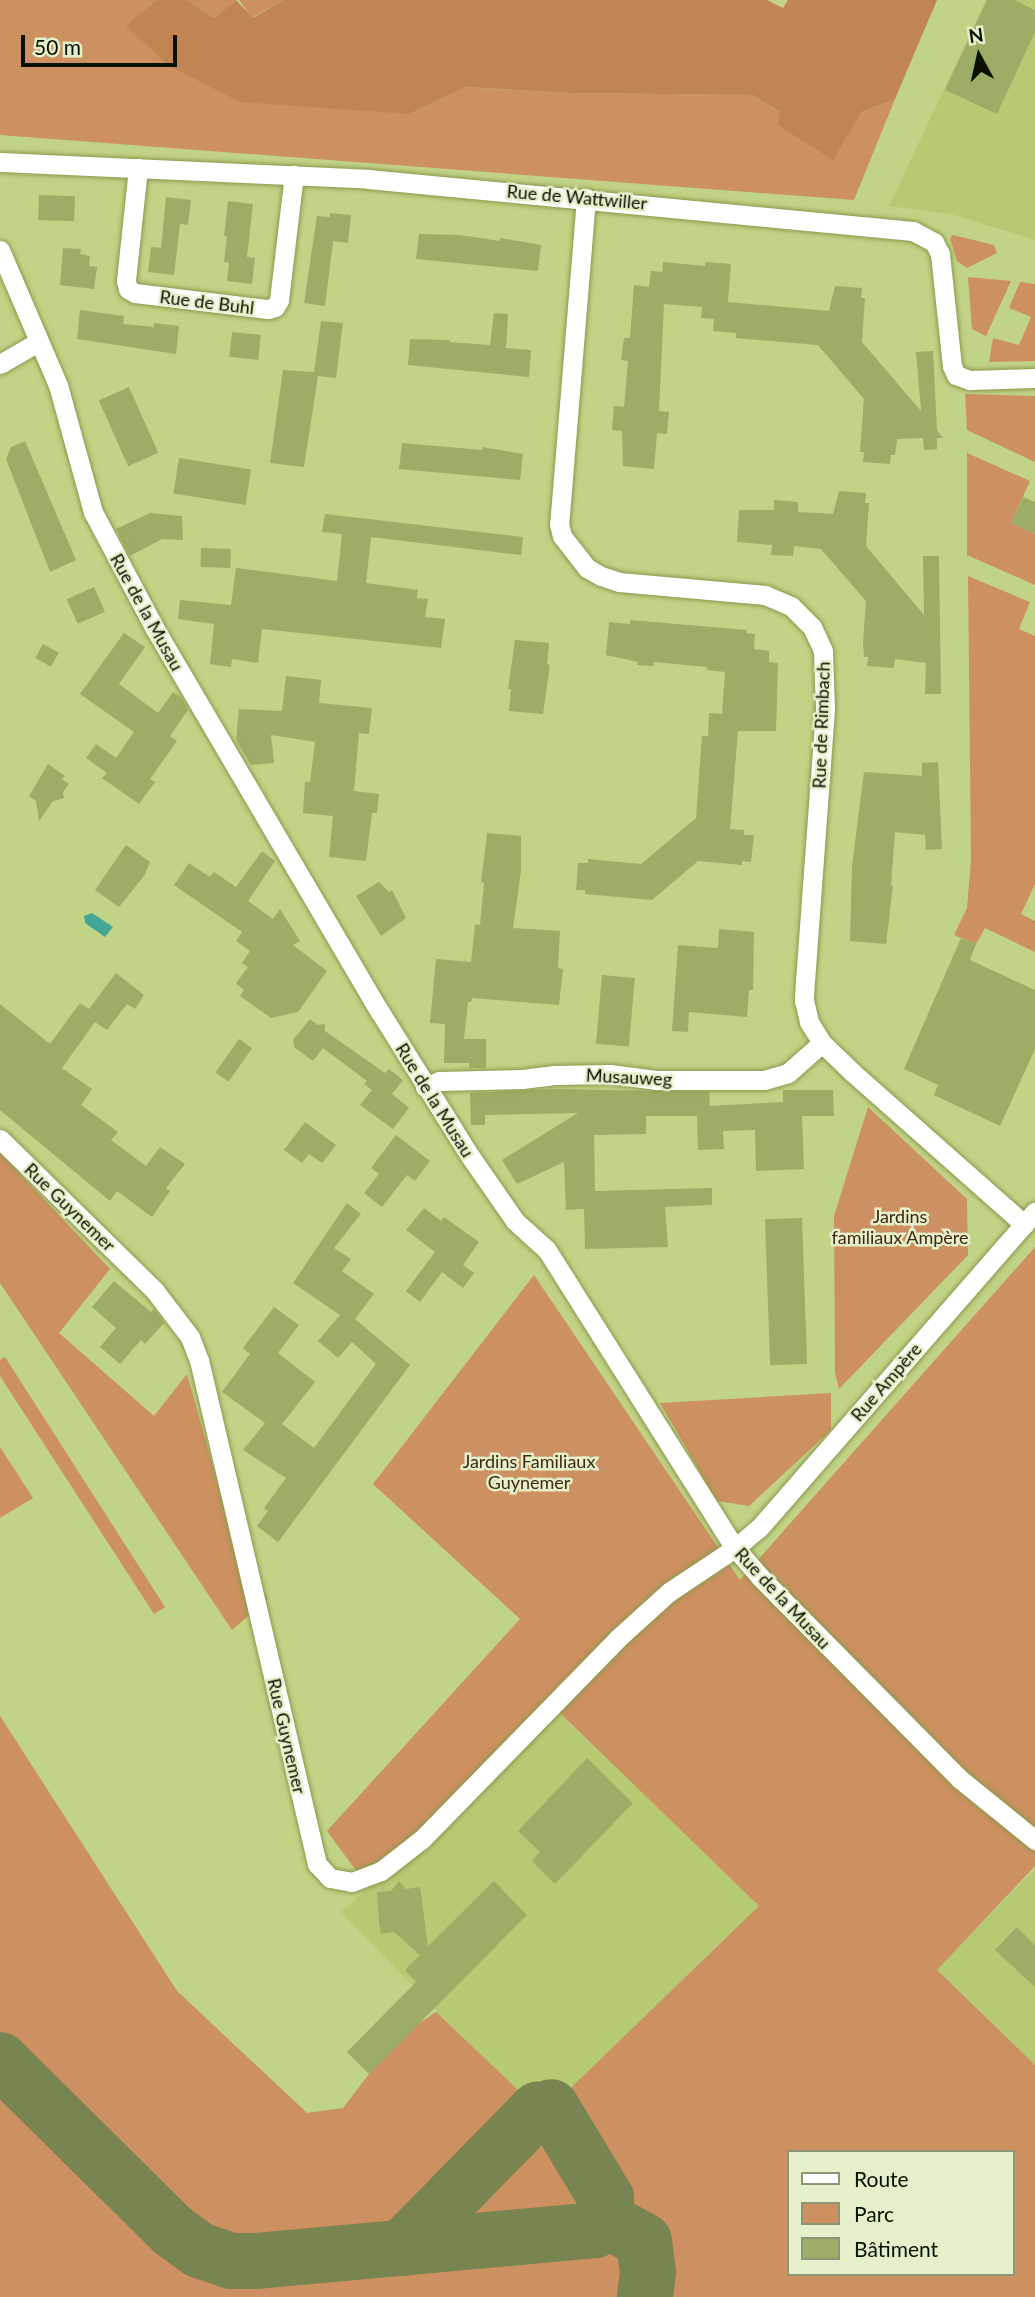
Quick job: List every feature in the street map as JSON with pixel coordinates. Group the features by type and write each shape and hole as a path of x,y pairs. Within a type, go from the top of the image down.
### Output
{"street":[{"name":"Rue de Wattwiller","path":"0,162 294,175 848,222 923,234 934,243 940,254 952,366 956,375 970,380 1035,378"},
{"name":"Rue de Buhl","path":"138,168 125,281 128,289 135,293 268,309 275,307 279,300 294,175"},
{"name":"Rue de Rimbach","path":"586,198 559,524 562,536 587,568 601,576 619,582 765,595 791,606 812,627 823,651 824,723 804,1000 809,1022 822,1043 1030,1218"},
{"name":"Rue de la Musau","path":"0,250 58,384 72,428 83,484 93,512 155,629 425,1087 514,1221 547,1250 735,1548 760,1577 960,1779 1035,1840"},
{"path":"0,364 38,342"},
{"name":"Musauweg","path":"425,1087 439,1081 522,1079 555,1075 610,1074 656,1080 764,1080 788,1073 822,1043"},
{"name":"Rue Guynemer","path":"0,1139 155,1291 177,1317 194,1346 317,1864 330,1878 342,1881 368,1878 422,1839 617,1639 669,1592 735,1548"},
{"name":"Rue Ampère","path":"735,1548 759,1528 1030,1218"}],"shaded area":[{"path":"157,0 187,0 214,18 236,0 253,18 283,0 767,0 783,8 788,0 937,0 895,99 861,112 833,160 778,125 780,112 753,95 569,93 465,87 409,114 240,102 169,66 126,26"},
{"path":"986,0 1035,0 1035,240 951,214 889,206"},
{"path":"558,1711 759,1906 936,1969 1035,1869 1035,2297 0,2297 0,1716 177,1991 307,2113 343,2108 370,2073 417,2025 437,2011 341,1912 496,1778"}],"green space":[{"path":"0,0 157,0 127,26 409,114 464,87 569,93 753,95 780,112 861,112 895,99 854,200 0,135"},
{"path":"187,0 236,0 214,18"},
{"path":"239,0 283,0 252,18"},
{"path":"953,235 994,245 997,253 967,268 957,261 950,238"},
{"path":"968,277 1011,281 986,336 972,329"},
{"path":"1020,282 1035,284 1035,361 989,362 993,338 1019,345 1031,317 1009,308"},
{"path":"965,394 1035,396 1035,462 967,430"},
{"path":"967,453 1030,481 1011,523 1035,534 1035,585 967,555"},
{"path":"968,576 1030,602 1019,629 1035,636 1035,884 1021,914 1035,921 1035,952 985,928 976,944 954,935 967,908 971,860"},
{"name":"Jardins familiaux Ampère","path":"868,1107 967,1199 968,1255 839,1389 835,1373 834,1216"},
{"path":"0,1153 110,1269 59,1333 154,1416 187,1374 231,1531 268,1599 232,1630 0,1283"},
{"name":"Jardins Familiaux Guynemer","path":"1035,1247 1035,1866 937,1970 1035,2065 1035,2297 0,2297 0,1716 177,1991 307,2113 343,2108 370,2073 417,2025 436,2012 538,2109 551,2107 759,1906 558,1711 496,1778 369,1888 327,1831 520,1619 373,1484 534,1275 740,1580"},
{"path":"5,1357 165,1607 154,1614 0,1376 0,1360"},
{"path":"831,1393 831,1430 749,1506 717,1501 660,1403"},
{"path":"0,1447 33,1498 0,1518"}],"water":[{"path":"92,913 113,927 105,937 85,923 84,916"}],"building":[{"path":"987,0 1014,0 1035,10 1035,32 997,114 945,90"},
{"path":"39,195 75,196 74,221 38,220"},
{"path":"166,197 191,200 188,225 180,224 174,275 148,272 151,247 161,248"},
{"path":"228,201 253,204 247,257 255,258 252,284 227,281 229,263 224,262 227,236 224,236"},
{"path":"330,213 351,215 348,243 333,241 325,306 304,303 317,216 330,217"},
{"path":"419,234 460,235 500,241 500,238 541,245 538,271 416,259"},
{"path":"63,248 81,249 80,254 90,256 89,266 97,267 94,289 60,285"},
{"path":"663,262 705,266 706,262 731,264 728,302 829,311 835,286 862,288 861,298 865,298 862,342 921,411 916,352 933,351 937,430 943,438 937,438 937,449 924,450 923,438 897,439 895,455 891,455 890,464 863,462 864,452 860,452 864,399 818,345 736,338 736,333 713,331 714,319 701,318 702,307 664,304 659,411 669,412 667,434 657,433 654,469 623,466 622,431 612,430 614,406 624,407 628,361 621,360 624,338 630,338 634,285 649,287 651,271 662,272"},
{"path":"80,310 124,316 123,324 154,327 154,323 179,326 176,354 77,339"},
{"path":"494,313 508,314 506,348 531,350 529,377 408,365 410,339 490,345"},
{"path":"321,321 343,323 336,378 318,376 304,467 270,463 283,370 314,372"},
{"path":"232,332 261,335 258,360 229,357"},
{"path":"129,387 158,453 128,466 99,400"},
{"path":"25,441 76,560 50,572 6,459 11,447"},
{"path":"402,443 482,450 482,447 523,454 520,480 399,469"},
{"path":"179,458 251,469 245,505 173,494"},
{"path":"839,491 866,493 865,503 869,503 866,546 924,615 923,556 939,556 941,694 925,694 926,663 895,659 894,668 867,666 868,657 864,657 863,642 866,601 821,549 794,546 793,556 771,555 772,545 737,542 739,510 774,510 774,500 798,502 798,512 833,514"},
{"path":"1023,497 1035,502 1035,534 1011,523"},
{"path":"150,513 182,516 183,540 162,539 130,556 116,529"},
{"path":"325,514 523,537 521,555 371,537 366,583 418,590 417,598 428,599 425,617 445,619 441,648 262,629 258,663 232,659 231,667 210,664 214,624 178,619 180,600 231,605 236,568 337,581 342,534 322,532"},
{"path":"201,548 231,549 230,568 200,567"},
{"path":"94,587 105,612 78,624 67,599"},
{"path":"630,620 747,630 746,633 755,634 754,649 769,651 769,662 778,663 776,731 738,731 730,829 744,830 744,835 754,835 751,862 742,861 742,865 698,861 652,900 585,894 585,890 576,890 578,863 588,863 588,859 641,864 696,818 702,736 708,736 709,713 722,714 725,672 707,670 707,667 654,662 654,666 637,665 638,662 606,655 609,622 630,624"},
{"path":"124,633 145,647 119,684 158,713 173,692 182,698 188,710 170,736 177,741 150,779 155,782 139,804 102,778 107,773 86,758 96,744 116,758 134,732 80,694"},
{"path":"515,640 549,643 547,664 550,665 543,714 509,711 511,689 508,689"},
{"path":"43,644 59,653 51,667 35,658"},
{"path":"286,676 321,680 319,703 372,708 369,734 359,733 354,791 379,794 377,813 372,813 366,861 329,857 333,816 303,813 305,782 310,782 315,742 271,735 274,763 251,765 236,740 239,709 282,711"},
{"path":"938,762 942,849 926,850 925,835 895,832 893,886 886,944 850,941 852,865 864,772 922,776 922,763"},
{"path":"48,764 65,776 62,779 69,784 63,792 64,798 53,801 39,821 36,801 29,796"},
{"path":"487,833 521,836 521,871 513,928 560,931 558,968 563,969 559,1005 472,998 471,1002 468,1002 464,1039 486,1039 486,1068 469,1068 469,1063 444,1063 445,1024 430,1023 436,959 471,962 475,924 480,925 484,883 481,882"},
{"path":"126,845 150,862 144,876 119,907 95,890"},
{"path":"262,851 275,861 248,901 273,919 280,909 300,941 293,945 327,971 298,1012 271,1018 240,996 244,990 236,983 248,967 242,963 250,951 236,941 242,932 174,885 189,863 210,877 214,872 236,887"},
{"path":"379,882 389,892 392,890 406,918 381,936 356,896"},
{"path":"719,929 754,932 753,990 749,990 747,1017 689,1012 688,1032 672,1031 678,945 718,948"},
{"path":"961,938 976,944 970,960 1035,990 1035,1049 1000,1126 934,1095 938,1085 904,1069"},
{"path":"116,973 144,995 135,1009 127,1004 107,1030 95,1022 62,1068 92,1089 81,1105 118,1132 111,1140 146,1166 160,1147 185,1164 166,1188 170,1191 152,1217 117,1191 110,1201 0,1110 0,1004 50,1044 80,1003 89,1009"},
{"path":"602,975 635,978 629,1047 596,1044"},
{"path":"310,1019 318,1025 325,1024 325,1031 385,1073 389,1069 403,1080 392,1094 409,1108 393,1129 360,1105 372,1090 364,1084 367,1081 323,1048 313,1061 294,1047 293,1040"},
{"path":"239,1039 252,1048 229,1082 215,1073"},
{"path":"554,1089 709,1092 710,1106 783,1102 783,1090 833,1090 834,1116 802,1116 804,1169 756,1171 755,1130 723,1131 724,1149 698,1150 697,1116 646,1116 646,1134 594,1135 595,1191 712,1188 712,1205 665,1207 668,1247 585,1249 584,1209 566,1210 564,1162 517,1184 502,1160 578,1113 485,1115 485,1125 471,1125 470,1093"},
{"path":"305,1122 336,1145 322,1163 309,1154 302,1163 284,1150"},
{"path":"396,1135 430,1161 415,1181 407,1175 382,1207 364,1193 379,1174 371,1168"},
{"path":"347,1203 361,1214 334,1248 351,1259 342,1271 374,1294 355,1319 410,1365 278,1542 257,1526 268,1511 264,1508 286,1478 243,1450 265,1423 222,1392 250,1354 243,1348 274,1307 299,1325 278,1353 315,1382 282,1424 314,1448 376,1364 352,1342 338,1358 318,1341 340,1315 293,1283"},
{"path":"424,1208 441,1221 444,1217 479,1242 463,1265 474,1273 463,1288 442,1272 420,1302 406,1291 435,1252 406,1230"},
{"path":"802,1218 807,1364 770,1365 765,1219"},
{"path":"114,1281 151,1312 154,1309 164,1323 145,1344 141,1340 120,1364 100,1347 116,1328 92,1307"},
{"path":"587,1758 633,1803 555,1884 532,1861 540,1852 518,1831"},
{"path":"399,1881 406,1889 420,1887 428,1946 494,1881 527,1915 369,2074 347,2052 416,1982 405,1970 420,1955 394,1932 381,1934 377,1892 391,1891"},
{"path":"1017,1927 1035,1945 1035,1987 995,1950"}],"taxiway":[{"path":"0,2060 173,2231 199,2250 231,2261 256,2261 595,2230 606,2220 606,2198 551,2107"},
{"path":"402,2248 538,2109"},
{"path":"606,2220 644,2241 648,2272 645,2297"}]}
